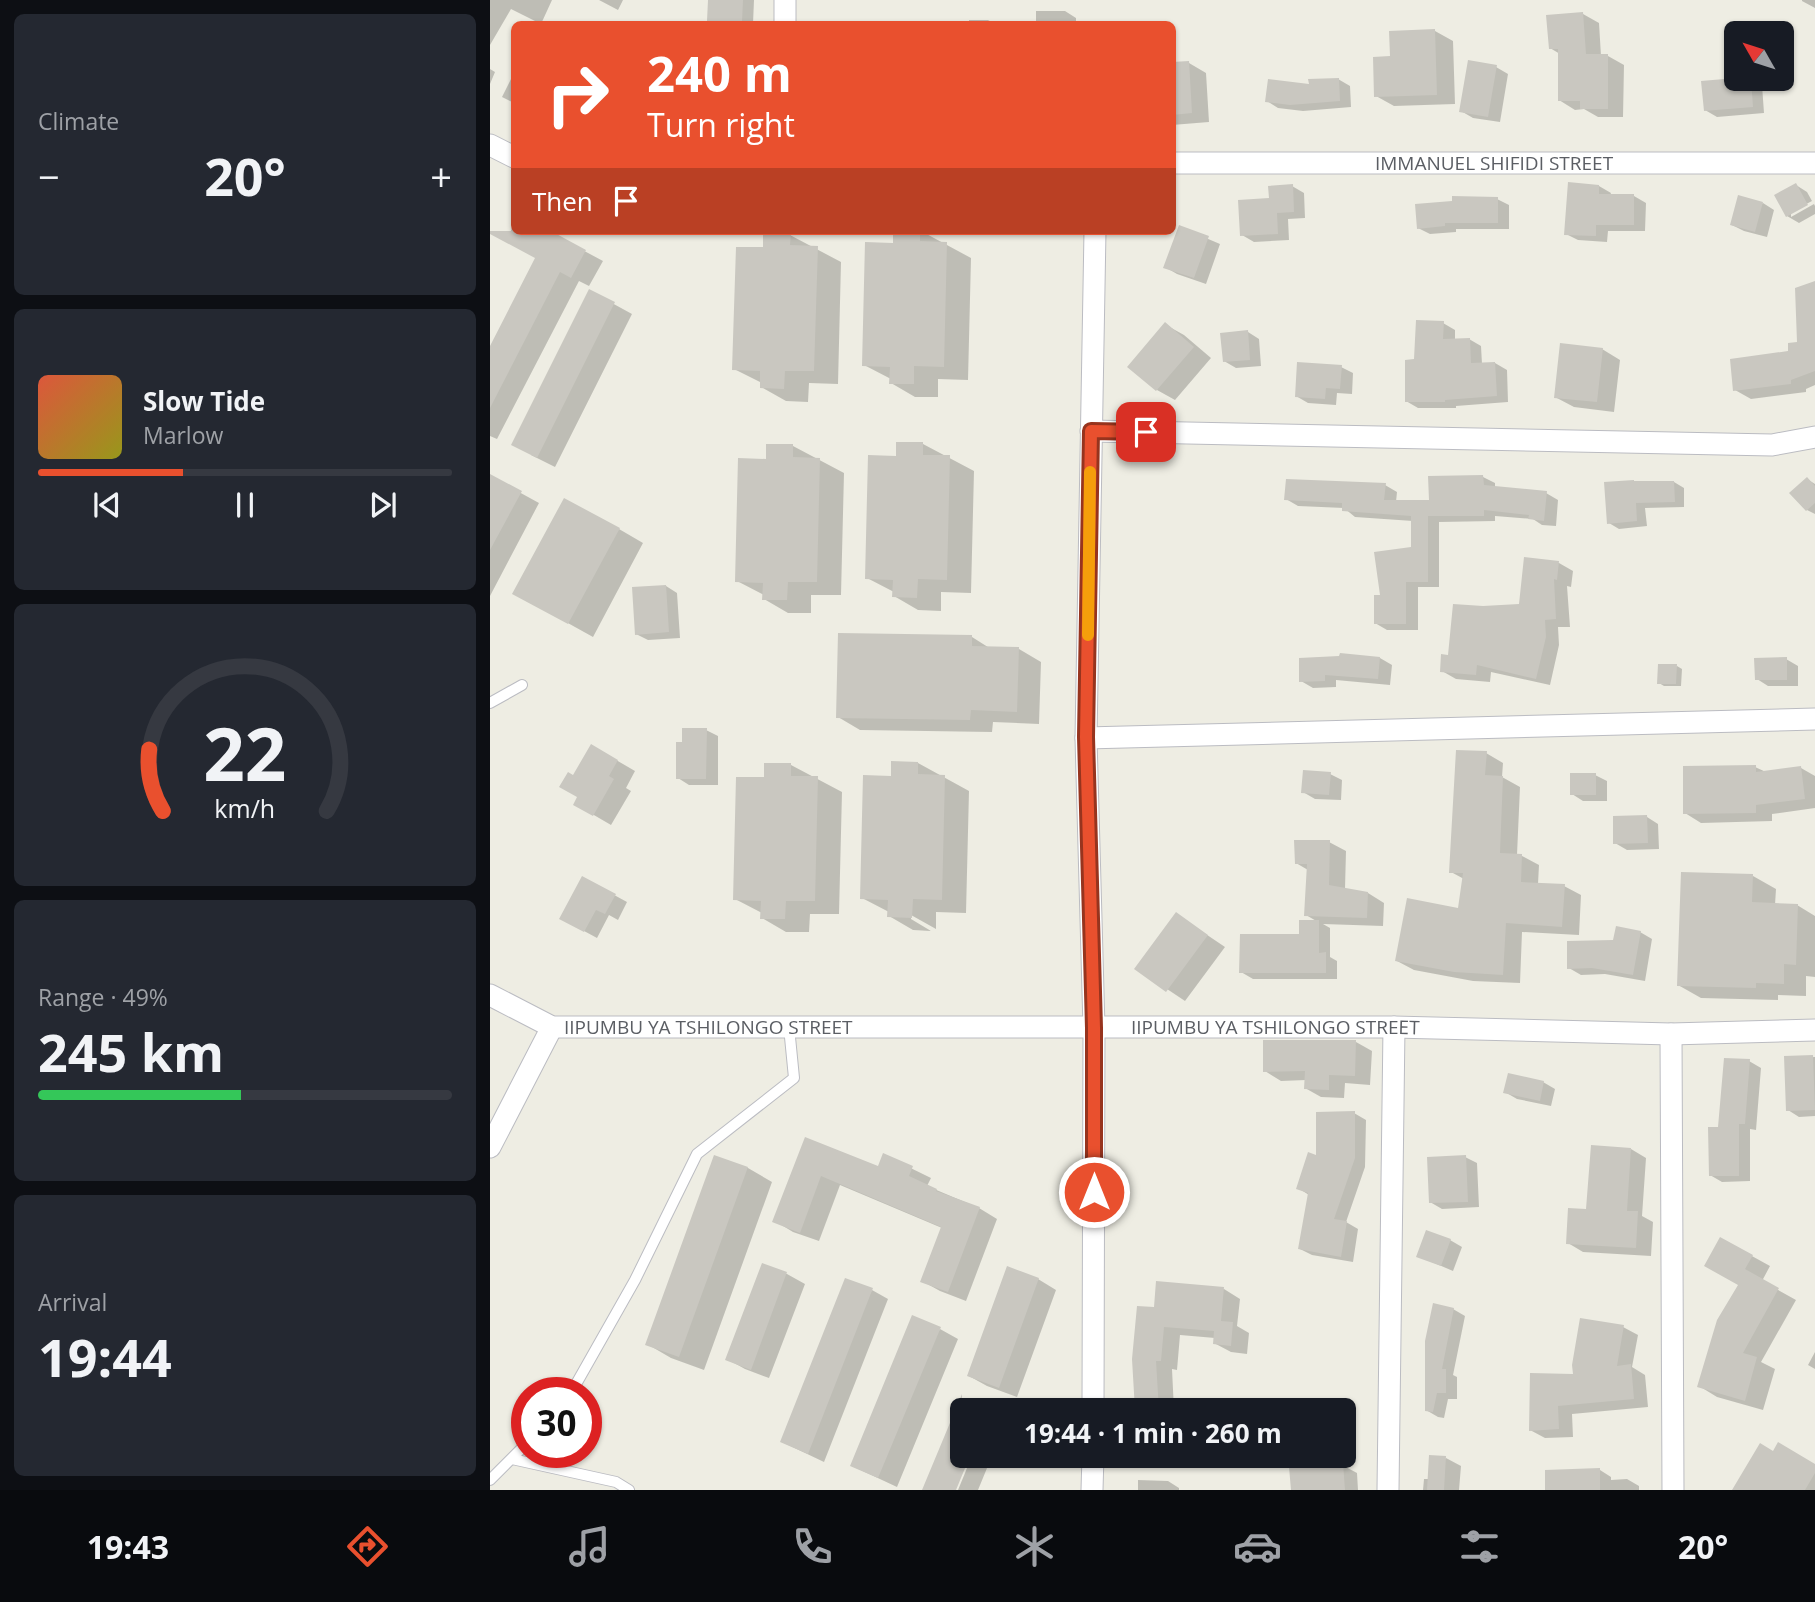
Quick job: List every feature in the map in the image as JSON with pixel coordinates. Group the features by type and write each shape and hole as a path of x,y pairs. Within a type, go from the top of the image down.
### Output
{"street":[{"path":"785,0 785,21"},
{"path":"490,145 511,156"},
{"name":"IMMANUEL SHIFIDI STREET","path":"1176,163 1815,163"},
{"path":"1093,1398 1094,1028 1086,737 1095,235"},
{"path":"1091,431 1772,444 1815,437"},
{"path":"1086,737 1815,719"},
{"name":"IIPUMBU YA TSHILONGO STREET","path":"490,995 552,1027 1394,1027 1671,1034 1815,1030"},
{"path":"490,1147 552,1027"},
{"path":"1388,1490 1394,1027"},
{"path":"1671,1034 1673,1490"},
{"path":"1092,1490 1093,1468"}],"lane":[{"path":"490,703 522,685"},
{"path":"580,1377 635,1280 697,1154 794,1078 789,1027"},
{"path":"490,1480 511,1461"},
{"path":"553,1468 615,1482 629,1490"}],"building":[{"path":"708,0 743,0 742,21 707,21"},
{"path":"1583,12 1586,54 1608,54 1608,109 1580,109 1580,101 1558,101 1558,49 1549,49 1546,15"},
{"path":"1435,29 1437,95 1374,97 1373,57 1390,56 1389,31"},
{"path":"1468,60 1497,65 1488,117 1459,112"},
{"path":"1189,61 1192,113 1176,115 1176,62"},
{"path":"1339,78 1340,101 1290,105 1265,102 1268,79 1309,84 1308,79"},
{"path":"1724,79 1724,91 1752,91 1753,107 1704,111 1701,81"},
{"path":"1568,182 1599,185 1599,194 1634,194 1634,225 1596,225 1596,236 1564,235"},
{"path":"1796,183 1808,205 1786,217 1774,195"},
{"path":"1293,184 1294,212 1277,213 1278,234 1240,236 1238,200 1269,198 1268,186"},
{"path":"1738,195 1763,202 1755,232 1730,225"},
{"path":"1452,196 1498,197 1498,223 1445,223 1445,226 1417,229 1415,204 1452,201"},
{"path":"1179,225 1209,236 1194,278 1163,268"},
{"path":"490,231 511,231 511,235 558,235 586,250 571,278 560,272 490,408 490,346 535,258 490,234"},
{"path":"763,235 791,235 790,245 818,246 814,371 785,371 784,389 760,388 760,371 732,370 736,247 763,247"},
{"path":"893,235 920,235 920,241 947,242 944,367 914,366 914,384 889,384 890,367 862,366 865,242 893,243"},
{"path":"1815,281 1815,371 1791,380 1791,384 1733,391 1730,359 1788,351 1788,343 1797,342 1795,288"},
{"path":"589,289 615,302 537,458 511,445"},
{"path":"1416,320 1444,321 1443,339 1470,338 1471,363 1495,362 1497,396 1445,402 1405,402 1405,360 1414,359"},
{"path":"1165,322 1194,347 1156,391 1127,367"},
{"path":"1248,330 1250,360 1223,362 1220,333"},
{"path":"1560,343 1603,348 1597,402 1554,398"},
{"path":"1297,362 1342,365 1340,389 1326,388 1325,399 1295,397"},
{"path":"896,442 923,442 923,455 950,455 947,580 918,579 917,598 892,597 893,580 865,579 868,455 896,456"},
{"path":"766,444 793,444 793,457 820,458 817,582 788,582 787,600 762,600 763,583 735,582 738,458 766,459"},
{"path":"490,474 522,491 490,550"},
{"path":"1483,475 1484,485 1547,491 1544,521 1528,519 1529,515 1484,510 1484,516 1428,516 1428,582 1406,582 1406,624 1374,624 1374,595 1380,595 1374,552 1411,547 1411,516 1342,511 1342,503 1284,500 1286,479 1386,483 1384,500 1429,500 1428,476"},
{"path":"1807,477 1815,486 1815,503 1806,511 1789,493"},
{"path":"1674,481 1675,502 1636,503 1637,521 1607,524 1604,482"},
{"path":"564,498 620,528 568,624 512,594"},
{"path":"1524,557 1559,561 1557,580 1554,579 1556,619 1545,620 1546,637 1536,679 1477,665 1476,675 1440,672 1441,654 1448,655 1453,604 1519,604"},
{"path":"666,585 669,632 635,635 632,587"},
{"path":"838,633 972,635 972,646 1019,647 1017,712 971,710 970,720 836,718"},
{"path":"1340,653 1380,657 1378,679 1325,675 1325,681 1299,682 1299,658 1339,656"},
{"path":"1787,657 1787,680 1755,680 1754,658"},
{"path":"1658,664 1677,664 1676,684 1657,684"},
{"path":"682,728 707,728 706,779 676,779 676,742 682,742"},
{"path":"591,744 618,760 609,776 614,779 593,816 573,805 577,797 559,787 568,772 573,775"},
{"path":"1456,750 1487,751 1485,775 1503,776 1500,853 1522,854 1521,882 1565,884 1562,927 1506,923 1503,975 1454,972 1395,961 1407,898 1458,908 1463,873 1449,873"},
{"path":"891,761 918,762 918,774 945,775 942,900 913,899 912,918 887,917 888,900 860,899 863,775 891,776"},
{"path":"764,763 791,763 791,776 818,776 815,901 786,901 785,919 760,919 761,901 733,900 736,777 764,777"},
{"path":"1756,765 1756,772 1801,766 1805,799 1756,805 1756,813 1683,814 1683,766"},
{"path":"1303,770 1331,772 1329,795 1301,793"},
{"path":"1570,773 1596,773 1596,795 1570,795"},
{"path":"1647,815 1648,843 1613,844 1613,816"},
{"path":"1294,840 1330,840 1329,885 1368,892 1367,918 1304,916 1307,864 1295,864"},
{"path":"1681,872 1753,874 1752,902 1798,904 1796,965 1784,964 1784,984 1756,983 1756,988 1677,986"},
{"path":"582,876 616,894 605,914 596,910 584,932 559,919"},
{"path":"1176,912 1208,935 1166,992 1134,969"},
{"path":"1299,920 1319,920 1319,953 1326,952 1326,973 1239,973 1240,934 1299,934"},
{"path":"1616,926 1641,931 1633,975 1592,968 1567,969 1567,941 1613,940"},
{"path":"1263,1040 1356,1040 1355,1076 1329,1075 1329,1090 1304,1089 1305,1071 1263,1072"},
{"path":"1813,1055 1815,1110 1786,1111 1784,1056"},
{"path":"1724,1058 1750,1059 1745,1124 1739,1124 1739,1176 1709,1176 1708,1127 1718,1127"},
{"path":"1508,1073 1544,1081 1540,1101 1503,1093"},
{"path":"1355,1111 1355,1158 1334,1219 1347,1221 1341,1257 1298,1249 1308,1193 1296,1189 1308,1152 1316,1155 1316,1112"},
{"path":"805,1137 878,1166 883,1153 913,1166 909,1176 937,1189 936,1191 980,1207 948,1292 920,1282 941,1227 821,1176 800,1233 772,1222"},
{"path":"1591,1145 1631,1148 1627,1211 1638,1211 1636,1248 1566,1244 1568,1208 1586,1209"},
{"path":"714,1155 748,1167 679,1357 645,1345"},
{"path":"1466,1155 1468,1202 1429,1203 1427,1157"},
{"path":"1426,1230 1451,1239 1441,1266 1416,1257"},
{"path":"1720,1237 1753,1255 1745,1269 1779,1288 1743,1353 1757,1357 1745,1401 1697,1387 1717,1320 1738,1285 1704,1266"},
{"path":"762,1263 787,1272 751,1370 725,1360"},
{"path":"1007,1266 1039,1278 999,1388 967,1376"},
{"path":"845,1278 873,1288 808,1454 780,1442"},
{"path":"1156,1281 1224,1287 1221,1321 1233,1322 1231,1346 1213,1344 1214,1331 1164,1327 1161,1361 1156,1361 1158,1398 1134,1398 1132,1359 1137,1306 1154,1307"},
{"path":"1433,1303 1454,1308 1442,1369 1446,1369 1446,1393 1437,1393 1433,1412 1425,1411 1425,1341"},
{"path":"912,1315 941,1327 878,1478 850,1466"},
{"path":"1580,1318 1624,1325 1617,1366 1631,1364 1634,1399 1558,1406 1559,1429 1529,1431 1530,1373 1573,1374 1572,1365"},
{"path":"950,1423 950,1468 965,1468 956,1490 922,1490"},
{"path":"1778,1442 1815,1464 1815,1473 1805,1490 1732,1490 1760,1443 1773,1451"},
{"path":"1429,1455 1446,1456 1444,1490 1427,1490"},
{"path":"1289,1468 1343,1468 1345,1490 1291,1490"},
{"path":"1600,1468 1600,1490 1545,1490 1545,1470"}],"slow traffic":[{"path":"1088,635 1090,472"}],"route":[{"path":"1094,1192 1094,1028 1086,737 1091,431 1146,432"}]}
